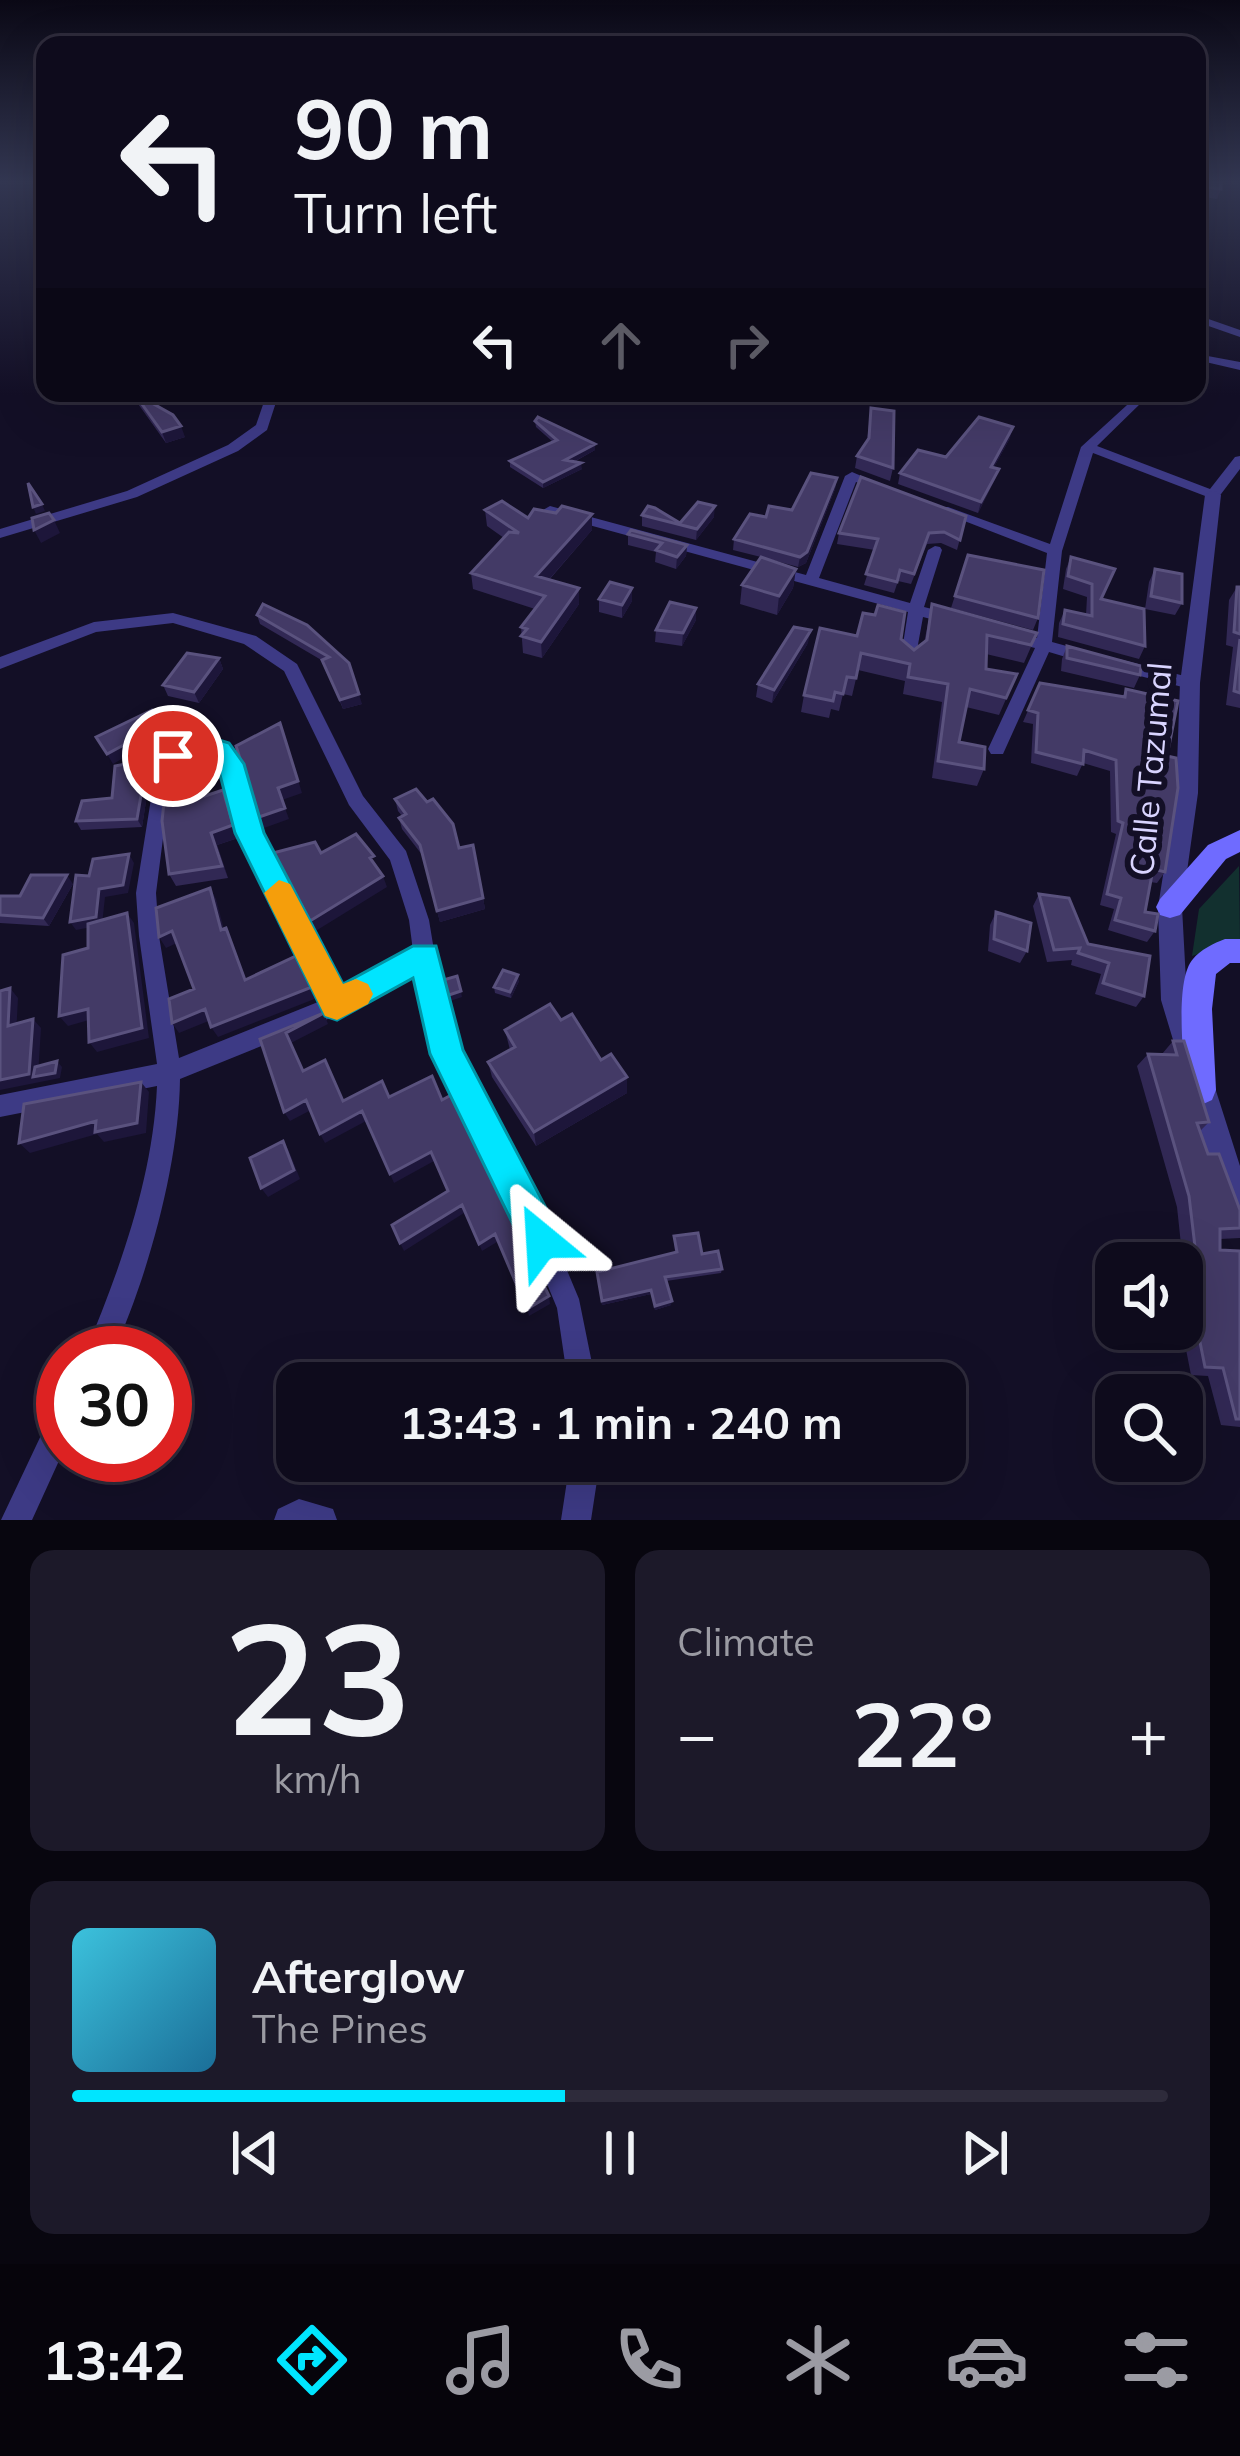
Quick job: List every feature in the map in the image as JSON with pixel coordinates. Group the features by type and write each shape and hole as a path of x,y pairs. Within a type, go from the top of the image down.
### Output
{"main road":[{"path":"1170,907 1217,852 1240,840"},
{"path":"1201,1090 1197,1009 1202,968 1215,955 1240,951"}],"street":[{"path":"1206,321 1240,334"},
{"path":"1206,359 1240,366"},
{"path":"0,534 132,494 233,448 262,427 270,402"},
{"path":"997,749 1044,646 1055,551 1088,447 1135,402"},
{"path":"1088,447 1213,495 1240,460"},
{"path":"812,580 852,476 893,491"},
{"name":"Calle Tazumal","path":"1213,495 1190,683 1186,793 1170,907 1174,1000 1240,1212"},
{"path":"934,506 1055,551"},
{"path":"550,510 1190,683"},
{"path":"909,657 916,609 935,550"},
{"path":"0,663 94,627 173,618 250,640 291,668 356,800 399,857 447,1054 542,1241 570,1308 579,1362"},
{"path":"114,1326 138,1245 170,1073 146,892 163,805 163,766 173,756 206,746 220,750 231,764 249,833 337,1005"},
{"path":"0,1106 170,1073 337,1005 424,956"},
{"path":"16,1520 36,1477"},
{"path":"576,1520 582,1482"},
{"path":"289,1520 299,1514 322,1520"}],"green space":[{"path":"1239,866 1240,941 1192,956 1199,909"}],"building":[{"path":"140,402 173,415 181,426 162,432"},
{"path":"871,408 894,411 893,468 857,456 869,438"},
{"path":"538,417 595,444 565,460 581,463 543,482 510,461 557,440 535,421"},
{"path":"979,417 1013,427 991,467 999,469 981,502 900,473 918,450 946,457"},
{"path":"811,473 837,478 807,552 800,557 734,539 750,514 766,517 769,506 792,510"},
{"path":"861,477 966,516 960,540 944,532 929,533 914,574 900,570 897,582 866,574 878,539 839,533"},
{"path":"28,483 42,504 33,507"},
{"path":"502,501 528,518 534,509 556,513 562,506 592,514 536,576 579,588 541,642 521,636 527,629 521,627 545,596 471,573 509,532 519,533 485,510"},
{"path":"698,502 715,506 697,529 642,515 648,506 680,523"},
{"path":"49,513 54,520 34,530 32,518"},
{"path":"631,530 687,545 677,557 656,550 662,543 628,534"},
{"path":"968,555 1044,570 1038,618 955,596"},
{"path":"761,557 796,569 779,596 742,585"},
{"path":"1071,557 1115,569 1101,599 1144,609 1145,646 1063,624 1065,610 1092,616 1092,584 1068,576"},
{"path":"1155,569 1182,574 1182,603 1151,596"},
{"path":"610,582 632,588 622,605 599,599"},
{"path":"1240,587 1240,634 1234,632"},
{"path":"670,602 696,608 683,633 656,630"},
{"path":"263,604 307,625 349,663 359,694 340,700 322,660 329,657 257,615"},
{"path":"932,604 1037,633 1031,645 987,635 986,669 1017,674 1006,698 970,689 959,742 985,747 984,769 938,761 948,684 908,677 910,664 861,653 856,678 847,677 843,694 835,692 833,701 804,695 820,628 857,636 863,613 875,615 878,605 905,612 901,639 914,650 927,640"},
{"path":"794,627 811,630 774,690 758,684"},
{"path":"1240,639 1240,693 1234,691"},
{"path":"1067,646 1141,666 1140,675 1067,658"},
{"path":"187,653 219,658 194,692 163,685"},
{"path":"1040,683 1125,697 1126,689 1178,701 1167,756 1176,758 1178,788 1165,872 1153,869 1145,912 1158,914 1155,931 1115,920 1121,898 1107,894 1123,823 1118,821 1116,760 1084,750 1083,764 1036,752 1038,713 1028,710"},
{"path":"152,710 164,723 107,754 96,737"},
{"path":"280,723 298,781 278,788 285,808 259,817 236,746"},
{"path":"147,760 137,819 76,821 82,801 112,798 115,766"},
{"path":"198,789 196,799 223,790 233,825 211,833 222,866 169,874 162,821 165,793"},
{"path":"416,789 427,802 433,799 453,824 459,848 473,845 483,898 437,911 420,845 399,818 406,814 395,799"},
{"path":"356,834 383,876 310,921 273,853 315,842 321,853"},
{"path":"129,854 123,885 99,889 96,917 70,922 76,875 89,876 93,859"},
{"path":"31,875 67,875 43,918 0,915 0,896 20,896"},
{"path":"210,888 221,930 226,928 245,980 296,956 312,987 211,1027 205,1009 172,1023 169,999 194,989 172,931 159,937 156,908"},
{"path":"1039,894 1069,898 1088,944 1150,956 1144,996 1103,983 1109,963 1078,953 1080,948 1054,950"},
{"path":"996,912 1031,923 1027,951 994,939"},
{"path":"127,913 142,1028 89,1042 88,1009 59,1016 63,955 88,948 88,924"},
{"path":"503,970 518,975 510,992 494,987"},
{"path":"457,976 461,991 446,996 443,980"},
{"path":"10,988 8,1026 33,1019 29,1074 0,1080 0,991"},
{"path":"550,1004 561,1020 572,1014 601,1060 611,1054 627,1077 534,1132 488,1062 515,1047 505,1030"},
{"path":"324,1013 286,1033 303,1071 325,1060 343,1101 382,1081 389,1097 432,1076 442,1100 453,1094 549,1296 527,1309 495,1234 479,1244 462,1205 400,1243 392,1225 448,1191 431,1152 390,1174 362,1111 320,1134 306,1100 284,1112 260,1039"},
{"path":"1173,1041 1184,1041 1209,1122 1197,1123 1208,1154 1219,1154 1240,1210 1240,1228 1220,1229 1220,1250 1240,1251 1240,1419 1236,1419 1223,1368 1205,1367 1203,1242 1194,1242 1189,1196 1148,1054 1177,1055"},
{"path":"57,1061 55,1073 33,1077 35,1067"},
{"path":"141,1082 137,1123 95,1132 96,1121 19,1143 24,1104"},
{"path":"283,1141 294,1170 261,1188 250,1158"},
{"path":"698,1233 702,1254 718,1251 722,1269 665,1277 672,1301 655,1306 651,1290 602,1301 597,1272 677,1252 674,1236"}],"slow traffic":[{"path":"279,893 337,1005 356,994"}],"route":[{"path":"173,756 206,746 220,750 231,764 249,833 337,1005 424,956 433,1011 447,1054 542,1241"}]}
